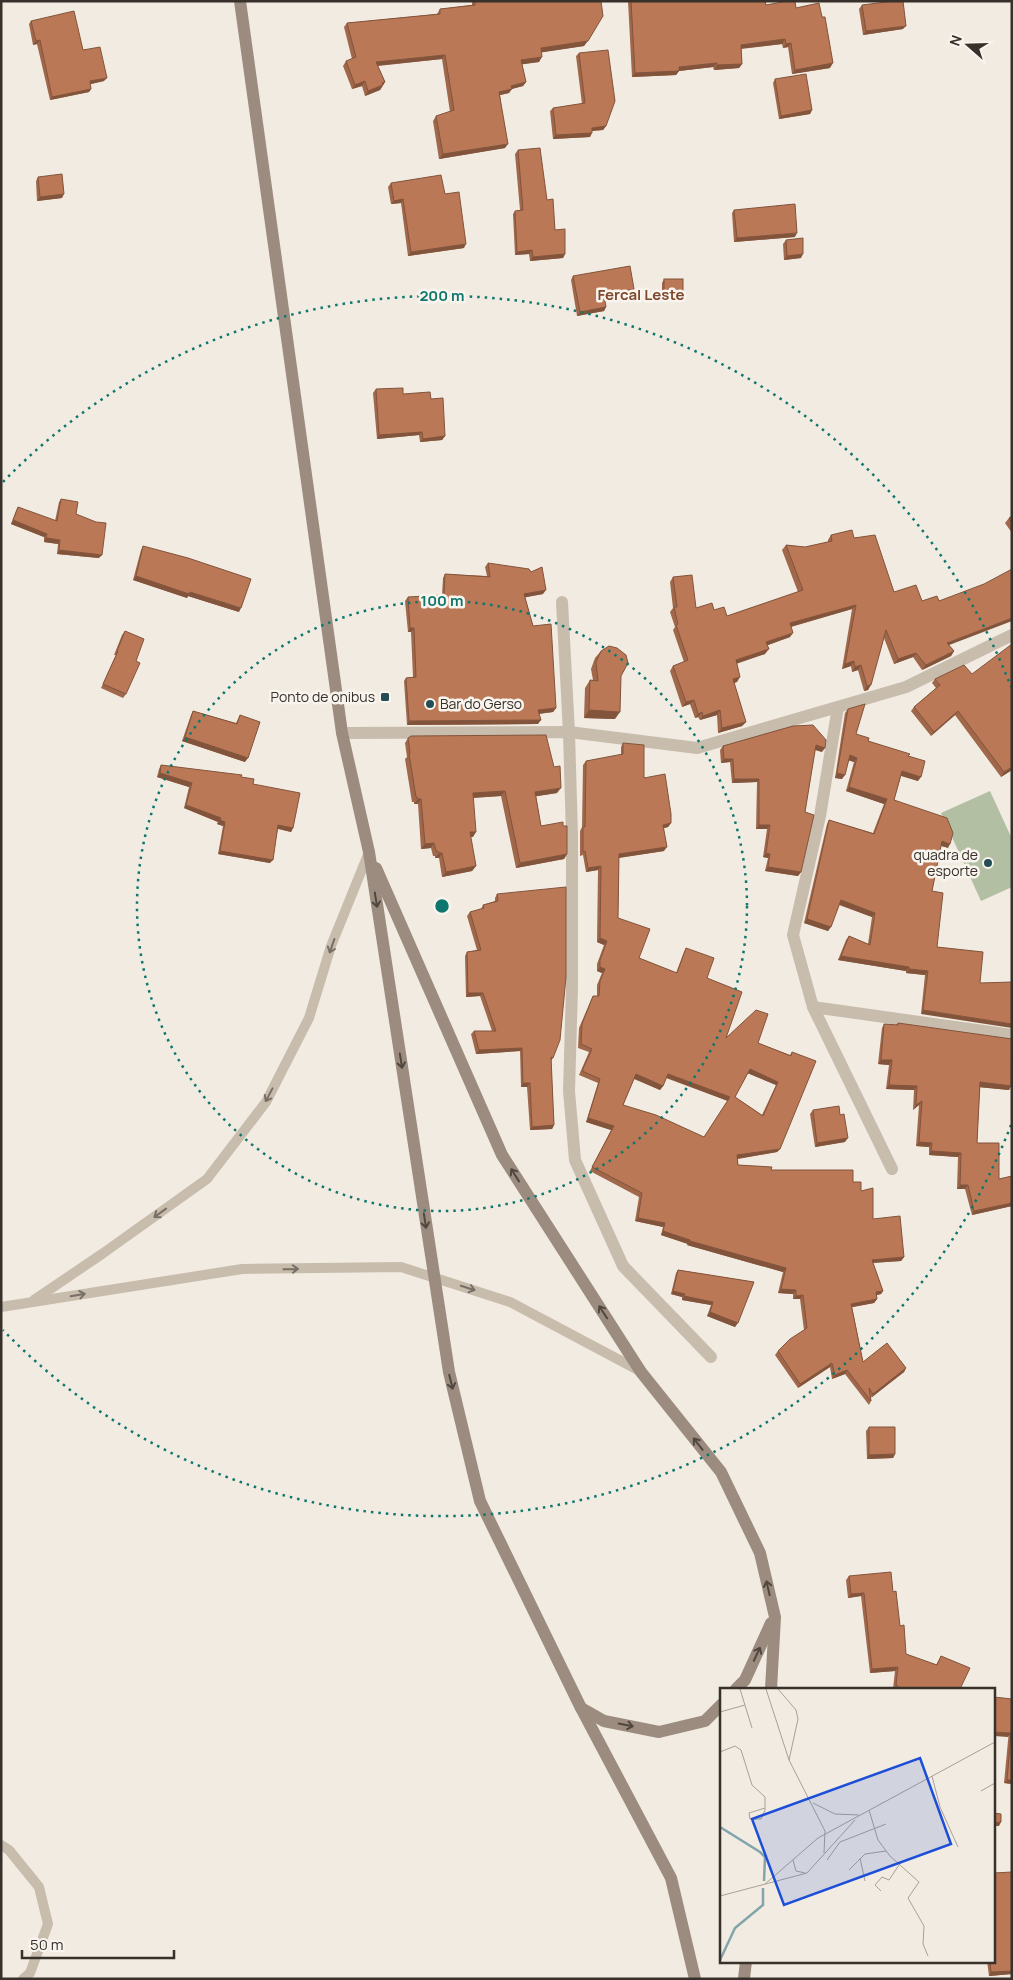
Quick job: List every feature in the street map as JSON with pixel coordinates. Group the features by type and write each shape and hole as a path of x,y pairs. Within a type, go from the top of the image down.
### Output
{"main road":[{"path":"240,1 342,733 368,852 449,1372 480,1501 581,1708 671,1878 695,1979"},
{"path":"368,852 502,1155 642,1372 721,1472 760,1553 774,1617 770,1688"},
{"path":"737,1688 745,1680 774,1617"},
{"path":"581,1708 604,1721 659,1732 705,1720 720,1706"},
{"path":"744,1979 746,1962"}],"street":[{"path":"562,602 569,732 572,988 569,1091 576,1160 623,1266 711,1357"},
{"path":"342,733 569,732 697,748 906,687 1012,635"},
{"path":"838,707 820,816 793,935 813,1007 892,1169"},
{"path":"813,1007 1012,1035"}],"lane":[{"path":"30,1302 102,1254 207,1179 266,1102 309,1018 331,946 368,852"},
{"path":"1,1307 242,1270 401,1267 510,1302 642,1372"},
{"path":"1,1845 9,1850 39,1886 48,1924 30,1973 23,1979"}],"green space":[{"name":"quadra de esporte","path":"990,791 1012,839 1012,887 981,901 941,813"}],"building":[{"path":"475,1 601,1 603,16 588,41 541,48 542,57 521,60 526,82 511,86 512,89 499,92 508,144 443,154 436,116 454,110 445,55 376,62 385,82 382,83 383,85 368,91 365,81 355,85 346,61 356,57 347,23 440,14 440,9 475,5"},
{"path":"631,1 765,1 766,5 795,1 796,8 819,3 822,17 825,17 833,63 795,70 791,43 786,44 785,39 741,45 742,64 717,65 717,63 679,67 679,71 635,73"},
{"path":"903,1 906,26 866,31 862,5"},
{"path":"74,11 83,50 100,47 107,78 90,81 91,89 52,97 40,40 36,41 31,21"},
{"path":"608,50 615,101 606,126 592,128 592,133 556,135 553,108 585,103 579,53"},
{"path":"806,74 812,110 781,116 775,79"},
{"path":"540,148 547,200 553,199 555,230 565,229 565,254 533,257 532,250 517,252 515,211 523,210 518,150"},
{"path":"62,174 64,194 40,197 38,177"},
{"path":"441,175 445,194 459,192 466,244 411,252 403,199 394,201 391,183"},
{"path":"795,204 797,233 737,238 734,210"},
{"path":"803,238 803,254 787,256 786,240"},
{"path":"630,266 634,289 604,295 606,307 580,312 573,276"},
{"path":"664,279 683,279 683,296 664,296"},
{"path":"403,388 403,394 430,392 431,399 443,398 445,436 423,439 422,432 379,435 376,389"},
{"path":"61,499 78,502 76,514 96,522 106,523 102,555 59,550 60,540 46,538 47,534 13,520 18,507 57,521"},
{"path":"852,530 854,538 875,535 894,592 916,585 922,601 937,596 939,601 984,584 1012,569 1012,618 947,643 954,651 926,665 916,653 898,659 886,630 871,685 867,686 861,665 855,667 854,661 845,664 856,605 790,623 793,633 766,642 769,649 736,660 740,677 733,679 746,722 722,728 720,710 703,716 702,712 698,714 694,700 686,702 673,666 688,660 676,625 678,624 674,607 677,607 673,577 692,575 696,608 712,603 714,610 724,607 727,616 803,590 786,545 805,547 832,541 831,535"},
{"path":"143,546 188,558 251,579 241,608 190,592 189,594 136,576"},
{"path":"488,563 529,569 531,572 542,567 546,590 524,594 533,626 551,624 556,708 538,710 541,720 409,721 406,678 416,677 414,628 410,628 408,597 444,595 445,574 490,577"},
{"path":"125,631 144,639 136,661 140,663 126,694 103,684"},
{"path":"1012,644 1012,767 1004,772 958,711 934,732 914,707 940,685 935,679 964,665 972,674"},
{"path":"609,646 617,648 626,655 628,663 621,676 620,712 589,710 590,680 598,681 596,662 601,651"},
{"path":"865,704 856,734 869,738 868,741 910,754 908,756 925,761 921,777 902,771 894,800 947,818 953,833 950,844 942,841 932,891 943,893 937,947 983,952 980,983 1012,982 1012,1024 923,1010 928,971 841,956 849,936 870,945 875,913 841,900 831,927 807,919 829,820 874,834 887,799 849,787 857,758 850,755 845,775 837,773 848,709"},
{"path":"193,711 237,724 240,715 260,722 248,758 185,737"},
{"path":"813,725 826,740 825,748 816,745 805,812 814,815 801,872 768,867 770,854 766,853 770,825 759,825 759,779 734,779 733,759 724,759 723,746 793,726"},
{"path":"546,735 554,767 560,766 561,788 535,792 541,826 563,822 563,826 567,826 567,854 520,863 505,791 473,793 476,832 470,832 476,866 446,872 442,853 436,851 434,843 425,844 421,799 416,797 408,738 411,736"},
{"path":"623,743 644,745 644,778 665,774 671,814 671,823 663,825 667,847 619,854 618,918 650,929 639,958 677,973 686,948 714,958 707,978 742,992 726,1038 756,1010 768,1014 758,1043 791,1056 792,1052 816,1061 780,1149 737,1155 738,1165 772,1167 771,1170 853,1170 853,1182 861,1182 861,1191 873,1188 873,1219 900,1216 904,1257 872,1260 883,1291 876,1292 877,1299 851,1304 863,1362 887,1343 906,1368 873,1394 869,1388 871,1401 847,1370 835,1375 832,1363 800,1384 778,1351 790,1339 807,1328 803,1295 796,1296 796,1290 781,1289 786,1268 690,1241 663,1231 665,1223 638,1218 642,1193 592,1167 614,1126 588,1118 600,1079 582,1071 592,1049 581,1044 582,1024 593,996 599,996 600,981 605,969 600,967 600,960 607,941 600,938 601,866 588,868 585,851 583,852 586,761 623,754","holes":["750,1069 778,1082 763,1116 735,1097","636,1074 663,1086 668,1074 730,1097 704,1137 656,1115 623,1105"]},
{"path":"161,765 242,775 241,777 254,779 253,784 300,793 293,828 278,825 273,860 220,851 225,822 220,820 221,818 186,805 192,783 160,773"},
{"path":"566,887 566,977 560,1040 553,1058 551,1057 554,1125 532,1127 530,1083 523,1083 522,1048 479,1050 474,1031 496,1031 483,993 468,993 467,952 481,950 470,912 484,908 483,905 498,901 497,894"},
{"path":"898,1023 1012,1039 1011,1086 980,1082 977,1143 999,1143 999,1179 1012,1176 1012,1203 974,1211 968,1185 960,1185 961,1153 931,1151 932,1143 919,1142 922,1101 916,1105 917,1086 889,1085 892,1060 881,1060 884,1024 898,1025"},
{"path":"839,1106 840,1115 844,1114 848,1138 817,1143 813,1110"},
{"path":"678,1270 754,1282 738,1323 710,1312 713,1302 684,1296 685,1294 673,1291"},
{"path":"869,1427 895,1427 895,1454 869,1455"},
{"path":"891,1572 893,1592 896,1591 900,1626 904,1625 906,1654 937,1665 941,1656 970,1668 960,1688 900,1688 896,1685 898,1667 872,1669 864,1593 851,1594 849,1576"},
{"path":"996,1697 1012,1699 1012,1780 1007,1780 1011,1733 996,1732"},
{"path":"996,1813 1001,1814 1001,1822 996,1823"},
{"path":"1012,1872 1012,1971 991,1972 990,1962 996,1962 996,1873"}],"place":[{"name":"Ponto de onibus","path":"385,697"},
{"name":"Bar do Gerso","path":"430,704"},
{"name":"quadra de esporte","path":"988,863"}],"district":[{"name":"Fercal Leste","path":"641,295"}]}
